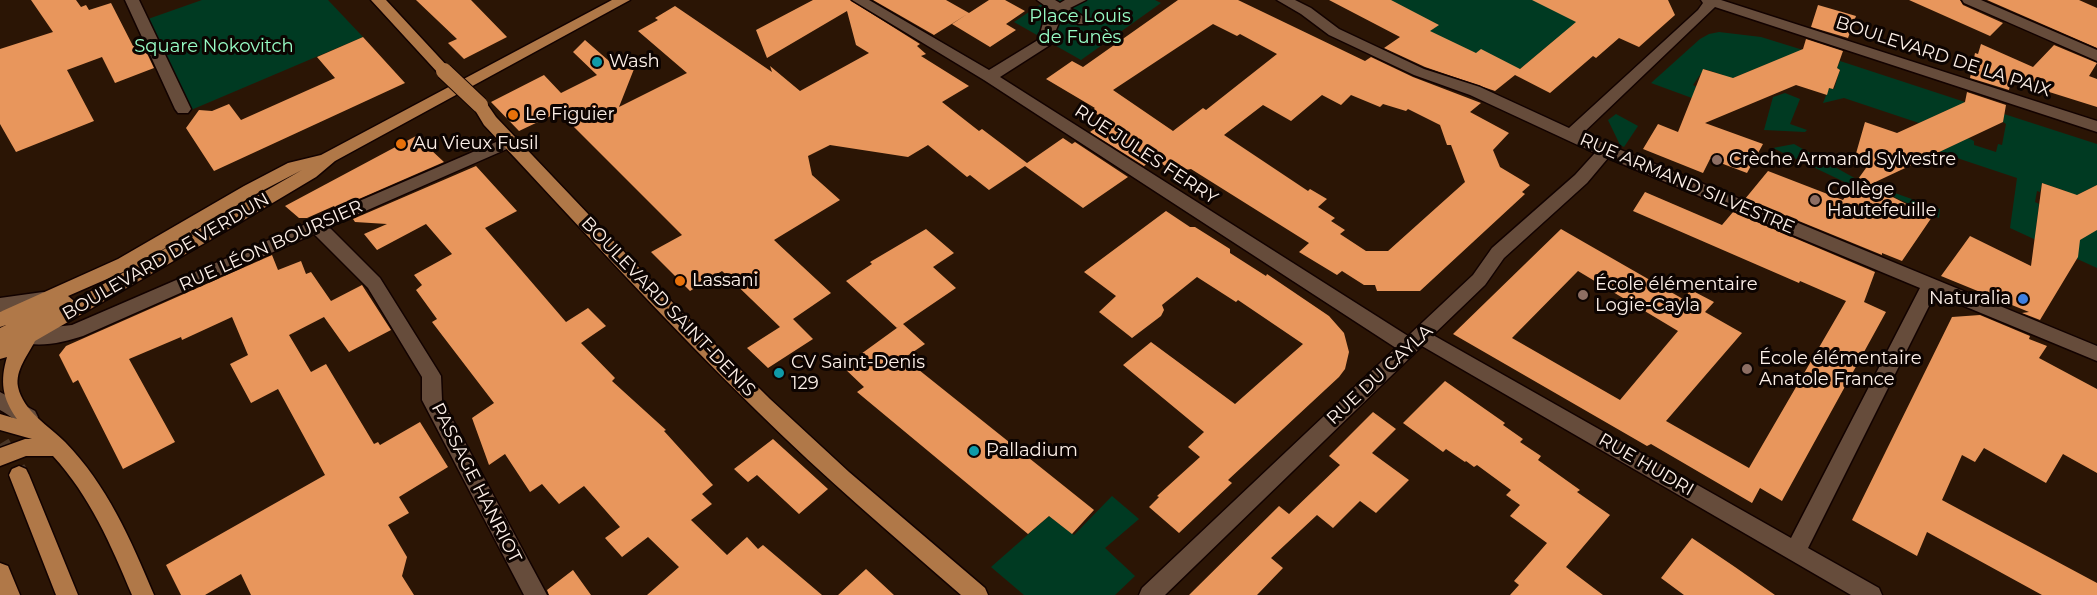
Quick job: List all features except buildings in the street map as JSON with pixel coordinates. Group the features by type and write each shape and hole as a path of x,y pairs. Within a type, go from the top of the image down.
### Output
{"main road":[{"name":"BOULEVARD SAINT-DENIS","path":"378,0 444,71 480,105 510,141 651,291 755,398 837,475 977,595"},
{"name":"BOULEVARD DE VERDUN","path":"0,320 123,264 209,212 285,172 329,157 623,0"},
{"name":"BOULEVARD DE VERDUN","path":"0,352 223,225 310,173 329,157"},
{"path":"0,337 116,276 123,264"},
{"path":"28,337 11,367 8,381 9,392 31,423 58,448 93,494 126,554 142,595"},
{"path":"0,422 21,429 31,423"},
{"path":"0,458 25,447 58,448"},
{"path":"19,475 67,595"},
{"path":"0,573 9,595"}],"street":[{"path":"132,0 183,109"},
{"name":"RUE JULES FERRY","path":"859,0 989,77 1415,342"},
{"path":"1044,0 1083,21"},
{"path":"989,77 1045,42 1051,19 1059,8 1079,0"},
{"name":"RUE ARMAND SILVESTRE","path":"1284,0 1306,11 1334,32 1419,72 1460,84 1605,151 2097,354"},
{"path":"1571,135 1702,13 1711,0"},
{"name":"BOULEVARD DE LA PAIX","path":"1711,0 2097,127"},
{"path":"1969,0 2097,56"},
{"name":"RUE LÉON BOURSIER","path":"28,337 60,335 76,331 510,141"},
{"name":"RUE DU CAYLA","path":"1150,595 1479,280 1498,253 1581,179 1605,151"},
{"name":"PASSAGE HANRIOT","path":"317,226 374,284 431,376 432,400 536,595"},
{"path":"1796,551 1930,286"},
{"path":"0,305 43,300"},
{"name":"RUE HUDRI","path":"1415,342 1796,551 1871,595"},
{"path":"0,400 31,423"}],"green space":[{"name":"Square Nokovitch","path":"202,0 328,0 363,37 191,110 148,19"},
{"name":"Place Louis de Funès","path":"1047,0 1155,0 1161,3 1081,60 1014,22"},
{"path":"1391,0 1631,0 1557,38 1520,69 1470,57 1436,34 1434,36"},
{"path":"1719,32 1761,37 1803,50 1793,60 1787,56 1728,80 1723,75 1704,69 1693,85 1697,87 1692,98 1651,83 1700,39"},
{"path":"1840,61 1965,102 1963,111 1957,113 1950,109 1919,123 1844,98 1823,103 1829,88 1834,89 1840,70 1837,68"},
{"path":"1785,93 1800,99 1790,124 1807,130 1805,132 1764,130 1773,97"},
{"path":"1616,114 1638,126 1624,147 1620,145 1608,120"},
{"path":"2004,114 2097,144 2097,185 2073,197 2065,194 2066,191 2042,183 2040,192 2037,191 2035,202 2039,204 2036,228 2090,227 2097,230 2097,268 2010,228 2017,178 1939,152 1968,138 1974,141 1974,145 1996,152 1998,144 2002,145 2006,124 2003,122"},
{"path":"1794,144 1858,180 1853,186 1773,148"},
{"path":"1858,180 1940,209 1939,218"},
{"path":"1112,496 1139,519 1105,548 1135,576 1115,595 1024,595 991,567 1049,516 1074,535"}],"tunnel":[{"path":"0,444 19,475"}],"place":[{"name":"Wash","path":"597,62"},
{"name":"Le Figuier","path":"513,115"},
{"name":"Au Vieux Fusil","path":"401,144"},
{"name":"Crèche Armand Sylvestre","path":"1717,160"},
{"name":"Collège Hautefeuille","path":"1815,200"},
{"name":"Lassani","path":"680,281"},
{"name":"École élémentaire Logie-Cayla","path":"1583,295"},
{"name":"Naturalia","path":"2023,299"},
{"name":"École élémentaire Anatole France","path":"1747,369"},
{"name":"CV Saint-Denis 129","path":"779,373"},
{"name":"Palladium","path":"974,451"}]}
